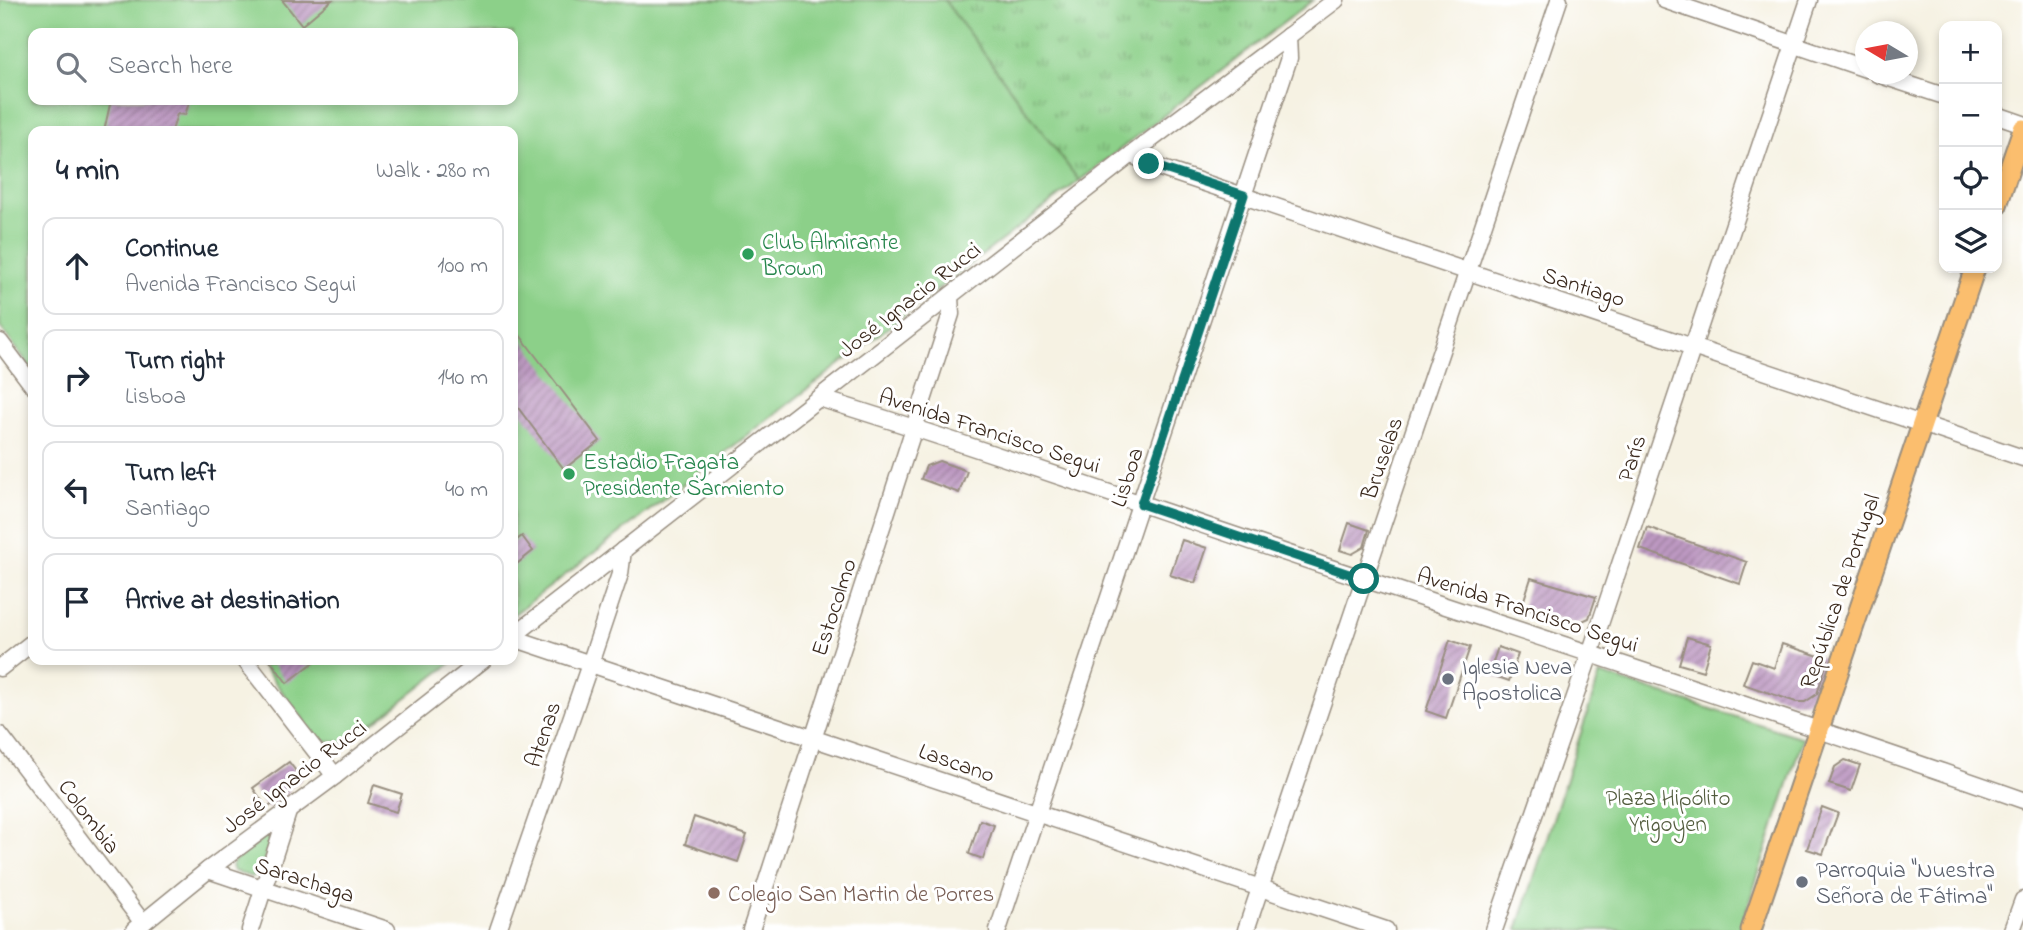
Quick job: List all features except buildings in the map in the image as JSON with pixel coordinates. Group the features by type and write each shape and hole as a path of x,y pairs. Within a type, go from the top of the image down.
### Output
{"main road":[{"path":"2002,190 2023,126"},
{"name":"República de Portugal","path":"1751,930 1973,273"}],"street":[{"name":"José Ignacio Rucci","path":"518,633 1132,154 1336,0"},
{"name":"Bruselas","path":"1246,930 1559,0"},
{"path":"1664,0 1855,65"},
{"name":"París","path":"1494,930 1590,654 1809,0"},
{"name":"Lisboa","path":"998,930 1289,58 1288,36"},
{"path":"1907,84 1939,94"},
{"path":"2002,117 2023,126"},
{"name":"Santiago","path":"1132,154 1149,164 2023,458"},
{"name":"Estocolmo","path":"751,930 951,314 950,297"},
{"path":"0,342 28,379"},
{"name":"Avenida Francisco Segui","path":"819,398 915,427 1364,579 1818,728 2023,800"},
{"name":"Atenas","path":"498,930 620,574 623,550"},
{"name":"Lascano","path":"518,639 1386,930"},
{"path":"0,667 28,646"},
{"path":"249,665 335,776"},
{"name":"José Ignacio Rucci","path":"139,927 208,870 288,812 477,665"},
{"name":"Colombia","path":"0,735 139,927"},
{"path":"250,930 288,812"},
{"name":"Sarachaga","path":"208,870 387,930"},
{"path":"2012,930 2023,900"}],"green space":[{"name":"Club Almirante Brown","path":"0,0 944,0 1079,181 518,611 518,126 28,126 28,363 0,327"},
{"path":"944,0 1313,0 1079,181"},
{"path":"262,665 449,665 348,743 319,740"},
{"name":"Plaza Hipólito Yrigoyen","path":"1600,674 1803,738 1740,930 1517,930"},
{"path":"265,836 270,843 259,874 251,877 233,871 231,866 234,861"}],"place":[{"name":"Club Almirante Brown","path":"748,254"},
{"name":"Estadio Fragata Presidente Sarmiento","path":"569,474"},
{"name":"Iglesia Neva Apostolica","path":"1448,679"},
{"name":"Parroquia \"Nuestra Señora de Fátima\"","path":"1802,882"},
{"name":"Colegio San Martin de Porres","path":"714,893"}],"route":[{"path":"1149,164 1244,195 1141,504 1364,579"}]}
